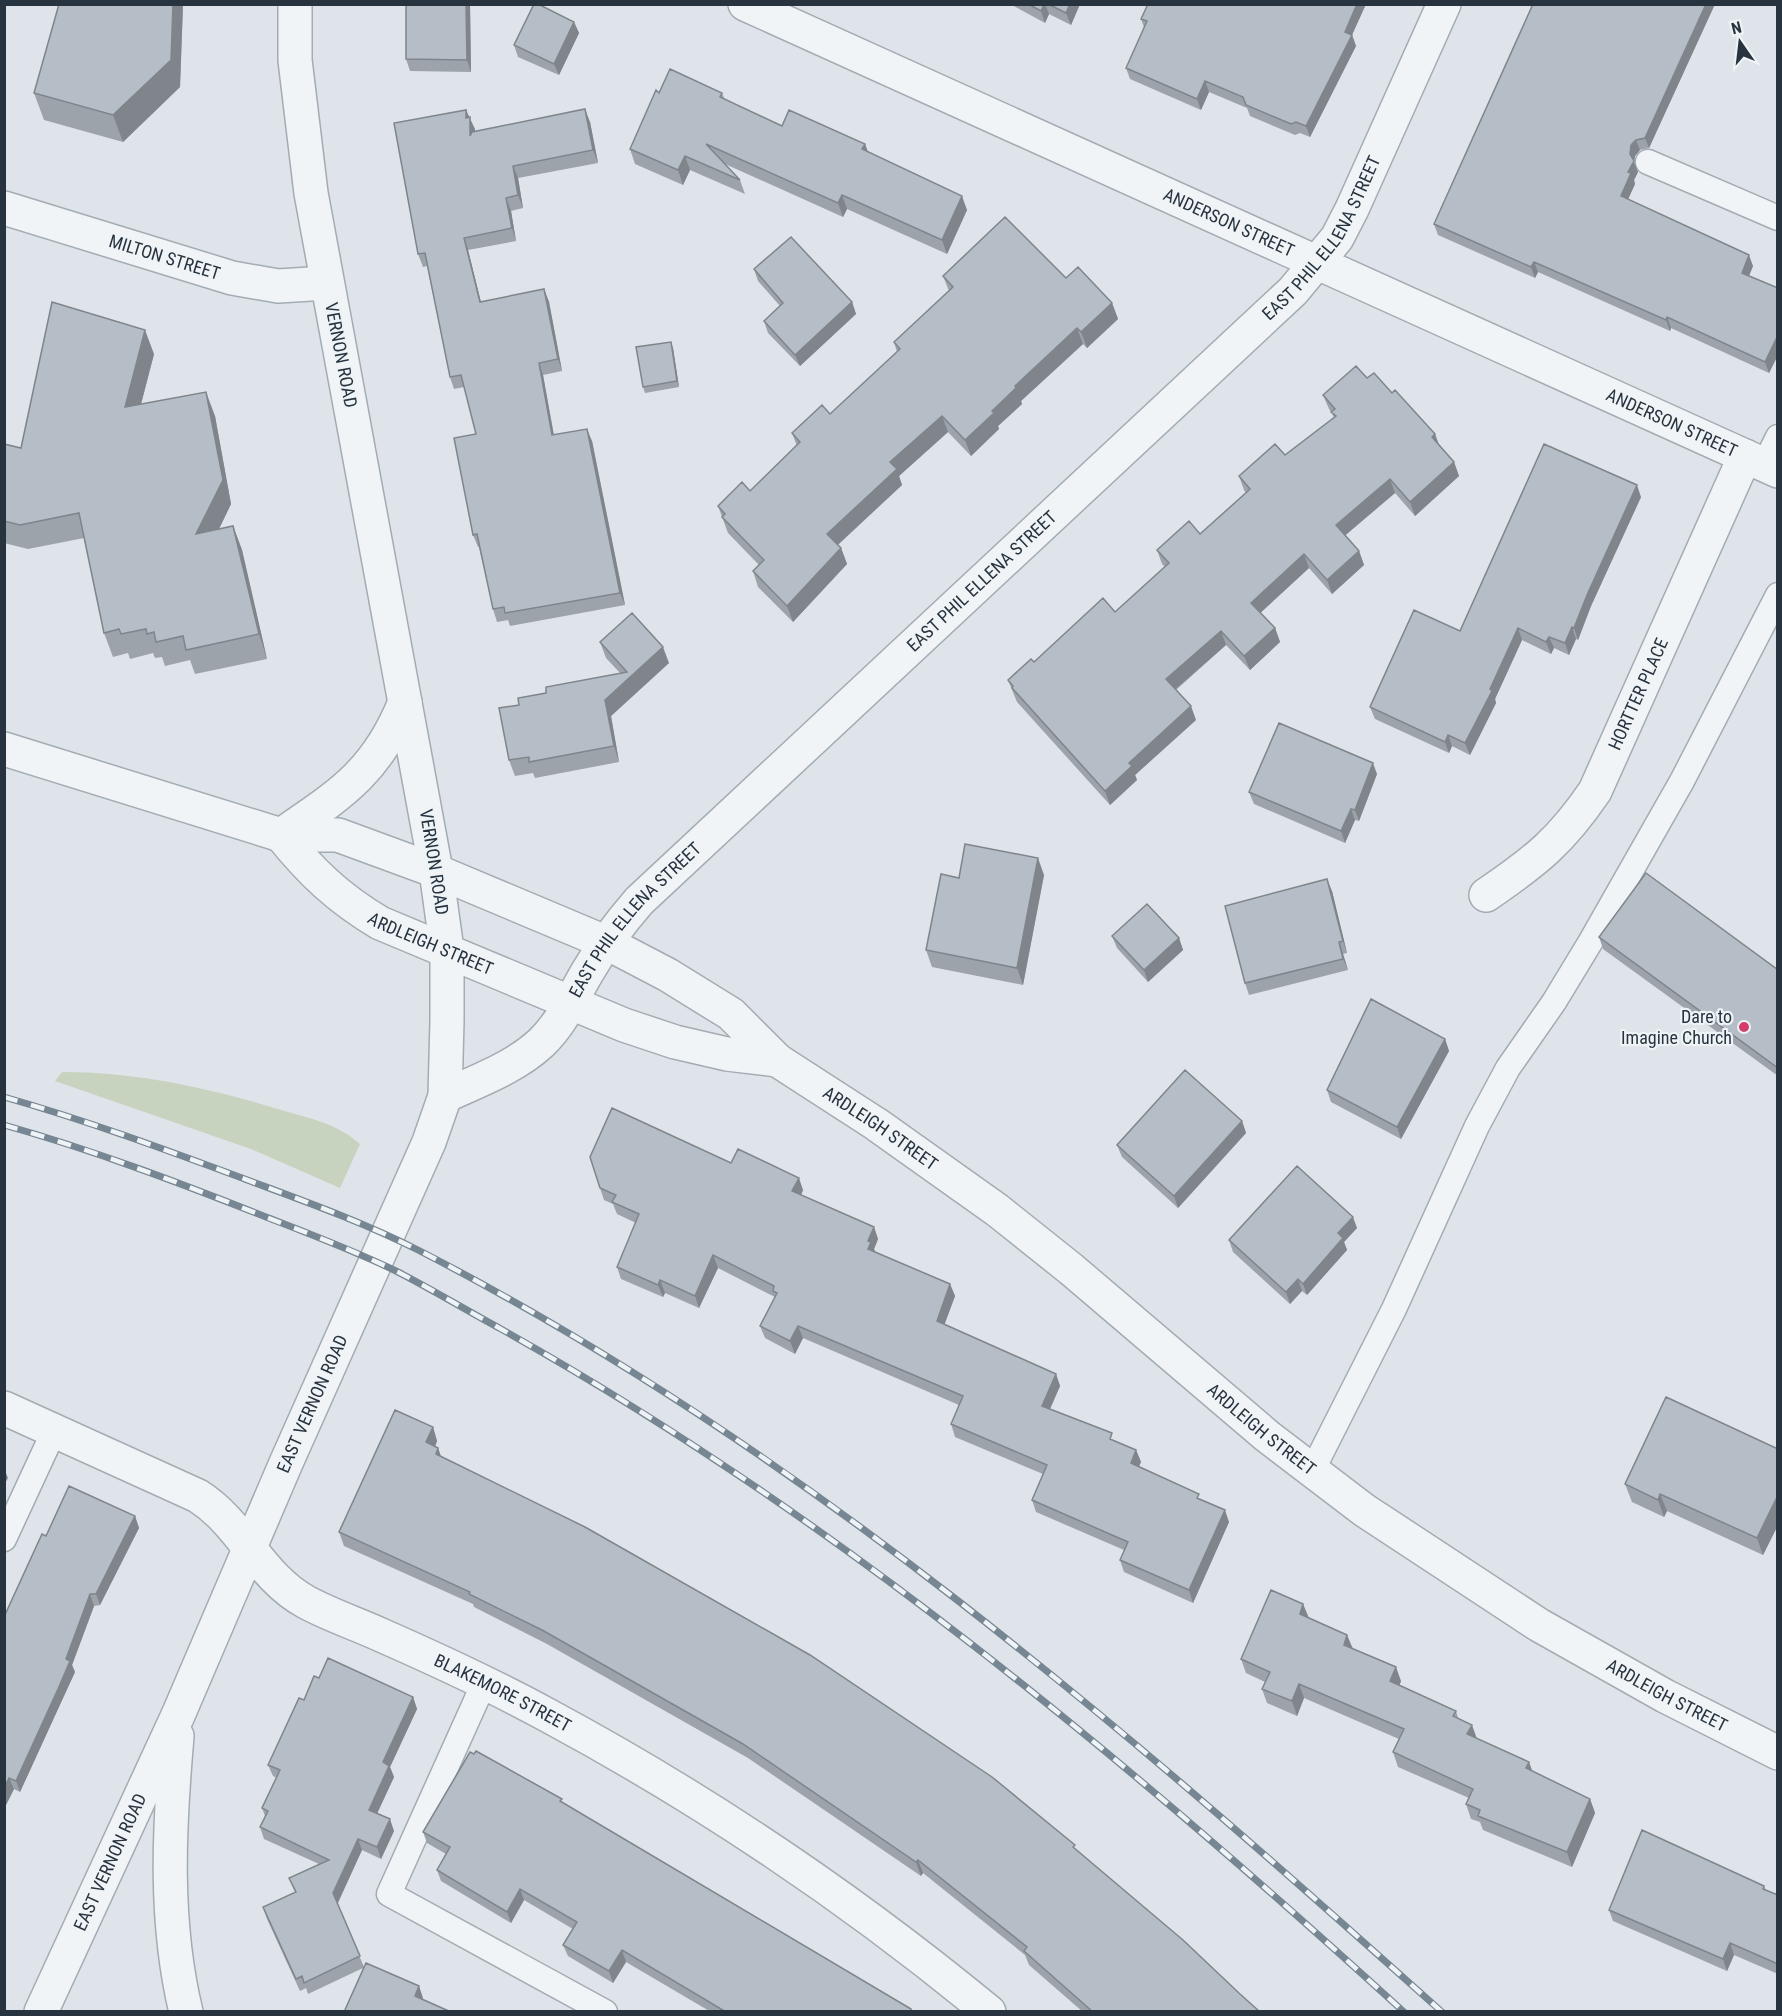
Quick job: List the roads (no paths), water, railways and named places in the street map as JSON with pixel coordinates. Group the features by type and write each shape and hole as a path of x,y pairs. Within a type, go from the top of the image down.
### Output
{"street":[{"name":"VERNON ROAD","path":"295,4 301,128 327,284 436,871 447,950 445,1096"},
{"name":"ANDERSON STREET","path":"745,4 1317,264 1766,457"},
{"name":"EAST PHIL ELLENA STREET","path":"445,1096 523,1057 556,1026 605,942 639,901 1269,316 1317,264 1337,238 1352,210 1444,4"},
{"name":"MILTON STREET","path":"4,208 232,279 278,286 327,284"},
{"name":"HORTTER PLACE","path":"1486,896 1547,851 1573,824 1595,790 1766,457"},
{"path":"281,835 334,799 366,771 383,748 405,702"},
{"name":"ARDLEIGH STREET","path":"4,749 281,835 338,835 436,871 605,942 668,975 731,1014 777,1060 876,1124 997,1210 1312,1471 1374,1517 1539,1625 1665,1696 1778,1753"},
{"name":"ARDLEIGH STREET","path":"281,835 313,874 360,911 380,922 571,1003 675,1042 728,1054 777,1060"},
{"name":"EAST VERNON ROAD","path":"41,2012 179,1713 343,1334 410,1190 445,1096"},
{"name":"BLAKEMORE STREET","path":"4,1408 198,1496 217,1507 284,1586 306,1602 484,1683 605,1747 752,1836 888,1932 989,2012"},
{"name":"EAST VERNON ROAD","path":"179,1713 170,1830 170,1888 173,1937 186,2012"}],"lane":[{"path":"1648,162 1778,218"},
{"path":"1312,1471 1395,1308 1477,1126 1508,1068 1554,1002 1591,941 1682,781 1778,595"},
{"path":"4,1539 54,1431"},
{"path":"484,1683 389,1894 605,2012"}],"railway":[{"path":"4,1097 183,1156 331,1211 396,1239 558,1327 694,1411 826,1502 954,1598 1079,1698 1202,1801 1442,2012"},
{"path":"4,1125 70,1145 169,1180 365,1257 437,1293 623,1401 742,1478 858,1559 972,1644 1192,1824 1404,2012"}],"place":[{"name":"Dare to Imagine Church","path":"1744,1027"}]}
